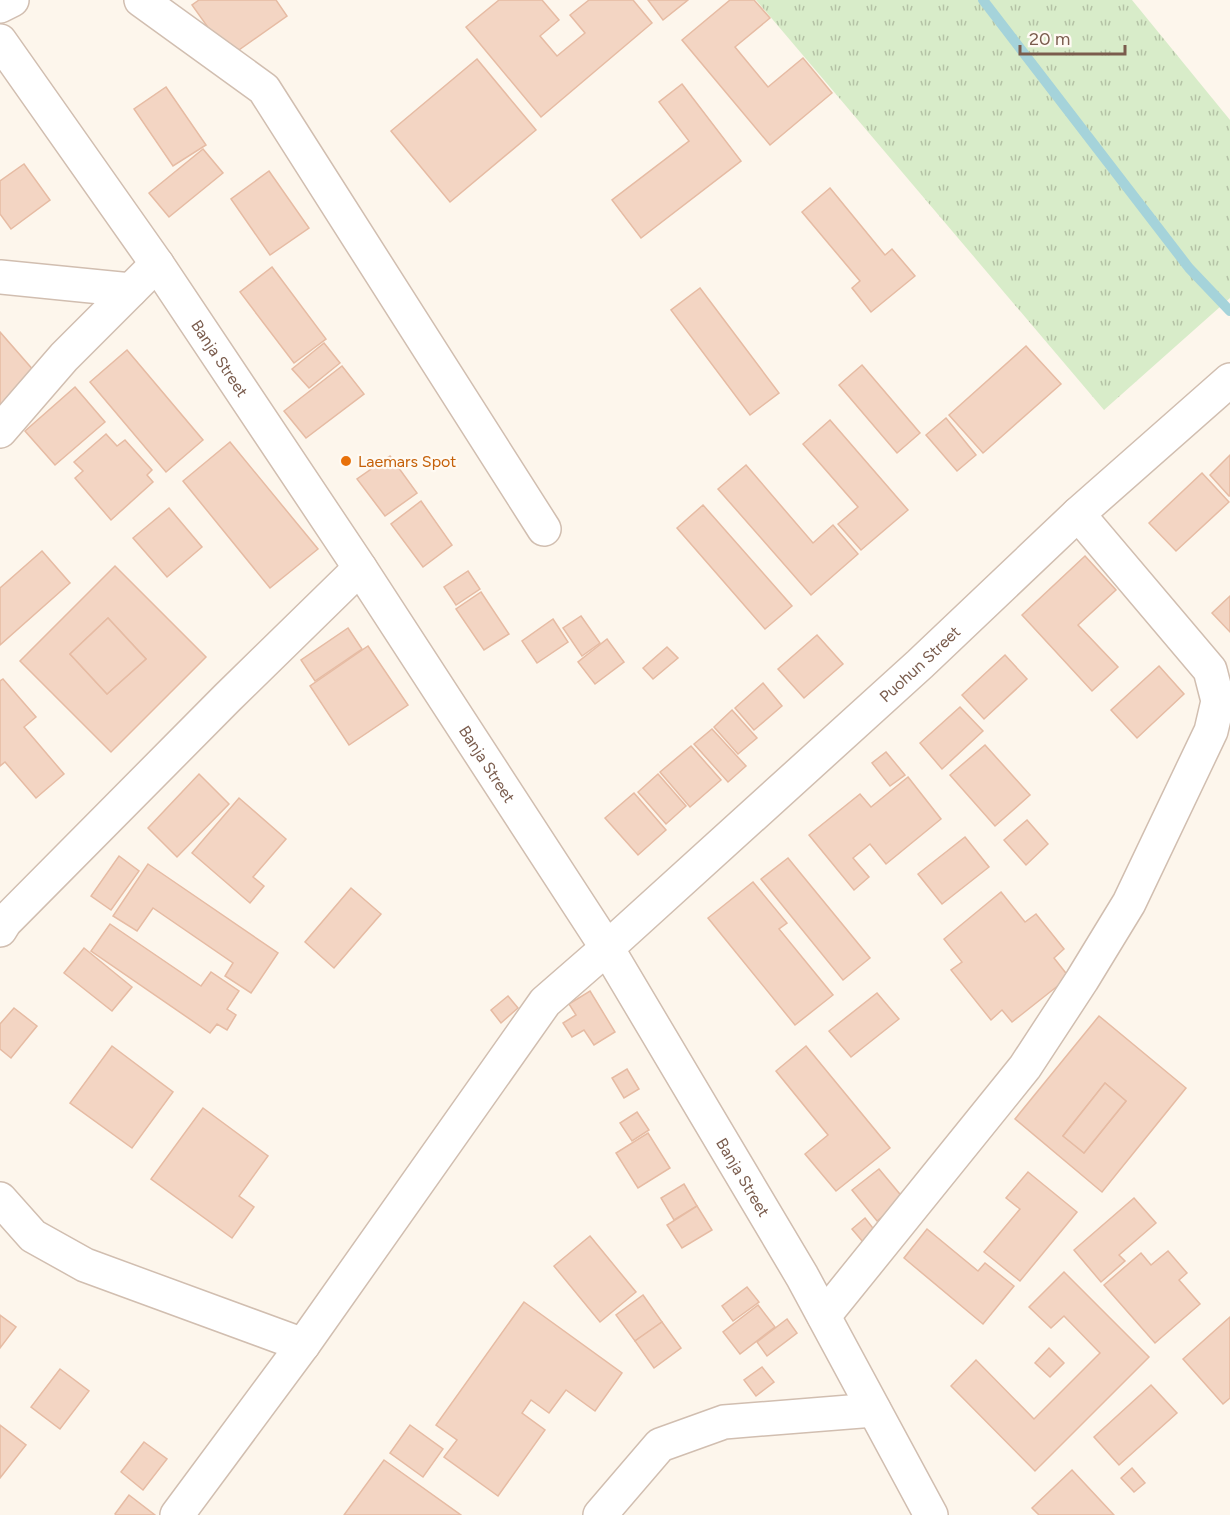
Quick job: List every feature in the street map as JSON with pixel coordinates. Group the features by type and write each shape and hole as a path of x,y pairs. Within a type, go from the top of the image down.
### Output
{"street":[{"path":"0,6 12,0"},
{"path":"141,0 264,89 544,529"},
{"name":"Banja Street","path":"0,41 157,264 360,568 607,948 824,1316 931,1515"},
{"path":"0,430 64,357 157,264"},
{"path":"0,277 130,290"},
{"name":"Puohun Street","path":"177,1515 303,1345 545,1002 920,664 1078,514 1230,380"},
{"path":"824,1316 1025,1067 1082,981 1129,903 1211,731 1218,700 1210,670 1078,514"},
{"path":"2,923 360,568"},
{"path":"0,1199 33,1236 85,1265 303,1345"},
{"path":"600,1515 660,1445 724,1422 874,1410"}],"green space":[{"path":"756,0 1132,0 1230,120 1230,298 1104,410"}],"building":[{"path":"199,0 276,0 287,16 229,57 192,5"},
{"path":"499,0 542,0 559,20 540,36 557,56 585,33 570,15 589,0 633,0 652,23 541,117 466,27"},
{"path":"648,0 688,0 663,20"},
{"path":"730,0 754,0 770,18 735,47 768,87 803,58 832,93 770,145 682,40"},
{"path":"477,59 536,130 450,202 391,131"},
{"path":"682,84 741,161 641,238 612,200 689,141 659,102"},
{"path":"166,87 206,145 173,166 134,109"},
{"path":"203,149 223,173 169,217 149,193"},
{"path":"24,164 50,200 11,229 0,214 0,181"},
{"path":"269,171 309,228 270,255 231,199"},
{"path":"830,188 885,255 892,249 915,276 871,312 852,288 860,281 802,212"},
{"path":"272,267 326,339 294,363 240,292"},
{"path":"700,288 779,393 750,415 671,310"},
{"path":"0,332 42,380 0,417"},
{"path":"324,343 340,363 309,388 292,369"},
{"path":"1026,346 1061,384 983,453 949,415"},
{"path":"127,350 203,440 166,472 90,382"},
{"path":"862,365 920,433 897,453 839,385"},
{"path":"342,366 364,394 306,438 284,411"},
{"path":"75,387 105,422 55,465 25,431"},
{"path":"946,418 976,455 957,471 926,435"},
{"path":"830,420 908,510 861,550 838,524 858,507 803,444"},
{"path":"106,434 117,446 125,440 152,470 147,475 153,482 111,520 75,478 83,471 74,462"},
{"path":"230,442 318,549 270,588 183,481"},
{"path":"1230,455 1230,496 1229,496 1210,475"},
{"path":"390,456 417,493 385,516 357,479"},
{"path":"746,465 813,543 833,525 858,554 811,595 718,489"},
{"path":"1202,473 1229,502 1176,551 1149,523"},
{"path":"421,501 452,545 423,567 391,524"},
{"path":"703,505 792,606 765,629 677,528"},
{"path":"169,508 202,547 167,577 133,538"},
{"path":"42,551 70,583 0,645 0,588"},
{"path":"1085,556 1116,590 1078,625 1118,667 1092,691 1022,615"},
{"path":"115,566 206,657 111,752 20,661","holes":["108,618 146,659 107,694 70,654"]},
{"path":"468,571 480,589 456,605 444,587"},
{"path":"481,592 509,634 484,650 456,609"},
{"path":"1230,596 1230,632 1212,613"},
{"path":"581,616 600,643 582,656 563,628"},
{"path":"108,618 146,659 107,694 70,654"},
{"path":"553,619 568,642 537,663 522,641"},
{"path":"348,628 362,649 315,681 301,660"},
{"path":"817,635 843,664 804,698 778,669"},
{"path":"607,639 624,662 595,684 578,662"},
{"path":"368,646 408,705 349,745 310,686"},
{"path":"667,647 678,658 653,679 643,668"},
{"path":"1005,655 1027,679 984,719 962,695"},
{"path":"1159,666 1184,694 1137,738 1111,710"},
{"path":"3,679 36,717 24,727 64,774 36,798 5,762 0,766 0,681"},
{"path":"763,683 782,706 754,730 735,708"},
{"path":"960,707 983,731 942,769 920,743"},
{"path":"732,710 757,738 738,754 714,727"},
{"path":"712,729 746,766 728,782 694,744"},
{"path":"985,745 1030,795 995,826 950,775"},
{"path":"691,746 721,780 690,807 660,772"},
{"path":"886,752 905,775 890,786 872,763"},
{"path":"199,774 229,804 177,857 148,828"},
{"path":"658,774 686,806 666,824 638,792"},
{"path":"908,777 941,819 886,864 870,844 853,858 869,877 854,890 809,835 860,794 871,807"},
{"path":"634,793 666,830 638,855 605,818"},
{"path":"239,798 286,839 253,877 264,886 250,903 192,853"},
{"path":"1027,820 1048,844 1026,865 1004,840"},
{"path":"965,837 989,867 942,904 918,874"},
{"path":"119,856 139,871 111,910 91,896"},
{"path":"788,858 870,958 843,980 761,879"},
{"path":"148,864 278,953 251,993 225,976 233,963 153,908 137,931 113,916"},
{"path":"753,882 787,923 779,929 833,995 795,1025 708,918"},
{"path":"351,888 381,914 334,968 305,942"},
{"path":"1001,892 1025,922 1036,914 1064,949 1054,958 1069,977 1012,1022 1002,1010 991,1020 951,970 962,962 944,939"},
{"path":"110,924 201,986 211,972 239,991 227,1009 236,1015 227,1030 217,1024 210,1033 91,951"},
{"path":"84,948 132,987 112,1011 64,973"},
{"path":"590,991 615,1032 594,1045 584,1030 572,1037 563,1023 576,1015 569,1004"},
{"path":"877,993 899,1019 851,1057 829,1031"},
{"path":"508,996 518,1008 501,1023 491,1010"},
{"path":"14,1008 37,1026 11,1058 0,1049 0,1024"},
{"path":"1099,1016 1186,1088 1102,1192 1015,1119","holes":["1105,1083 1126,1101 1084,1153 1063,1136"]},
{"path":"112,1046 173,1092 132,1148 70,1103"},
{"path":"806,1046 890,1148 836,1191 805,1154 828,1135 776,1071"},
{"path":"627,1069 639,1089 624,1098 612,1078"},
{"path":"1105,1083 1126,1101 1084,1153 1063,1136"},
{"path":"203,1108 268,1156 239,1196 254,1207 232,1238 151,1179"},
{"path":"637,1112 649,1130 632,1141 620,1123"},
{"path":"648,1133 670,1168 638,1188 616,1153"},
{"path":"879,1169 904,1199 877,1221 852,1190"},
{"path":"1028,1172 1077,1212 1020,1281 984,1252 1020,1209 1006,1198"},
{"path":"684,1184 697,1206 674,1220 661,1198"},
{"path":"1134,1198 1156,1223 1119,1255 1125,1261 1101,1282 1074,1250"},
{"path":"697,1206 712,1230 682,1248 667,1225"},
{"path":"865,1218 876,1232 863,1242 852,1229"},
{"path":"927,1229 978,1271 985,1263 1014,1286 983,1324 904,1258"},
{"path":"590,1236 636,1292 600,1322 554,1266"},
{"path":"1168,1251 1187,1273 1179,1280 1200,1304 1155,1343 1104,1285 1141,1253 1151,1265"},
{"path":"1064,1272 1149,1357 1035,1471 951,1386 976,1360 1034,1419 1100,1353 1064,1316 1051,1328 1029,1307"},
{"path":"747,1287 759,1302 733,1321 722,1306"},
{"path":"643,1295 662,1322 635,1341 616,1315"},
{"path":"524,1302 622,1373 595,1411 566,1390 549,1413 531,1400 522,1413 545,1430 498,1496 444,1457 457,1440 436,1425"},
{"path":"758,1305 775,1327 740,1354 723,1332"},
{"path":"0,1315 16,1327 0,1348"},
{"path":"1230,1317 1230,1398 1223,1404 1183,1359"},
{"path":"787,1319 797,1333 767,1356 757,1342"},
{"path":"662,1322 681,1348 654,1368 635,1341"},
{"path":"1049,1348 1064,1363 1050,1377 1035,1363"},
{"path":"762,1367 774,1382 756,1396 744,1380"},
{"path":"60,1369 89,1391 60,1429 31,1407"},
{"path":"1151,1385 1177,1413 1119,1465 1094,1437"},
{"path":"0,1425 26,1445 0,1478"},
{"path":"410,1425 443,1449 423,1477 390,1453"},
{"path":"144,1442 167,1459 143,1490 121,1472"},
{"path":"384,1460 461,1515 344,1515"},
{"path":"1132,1468 1145,1483 1134,1492 1121,1478"},
{"path":"1072,1470 1114,1515 1039,1515 1032,1508"},
{"path":"129,1495 155,1515 116,1515"}],"waterway":[{"path":"983,0 1189,268 1230,311"}],"place":[{"name":"Laemars Spot","path":"346,461"}]}
